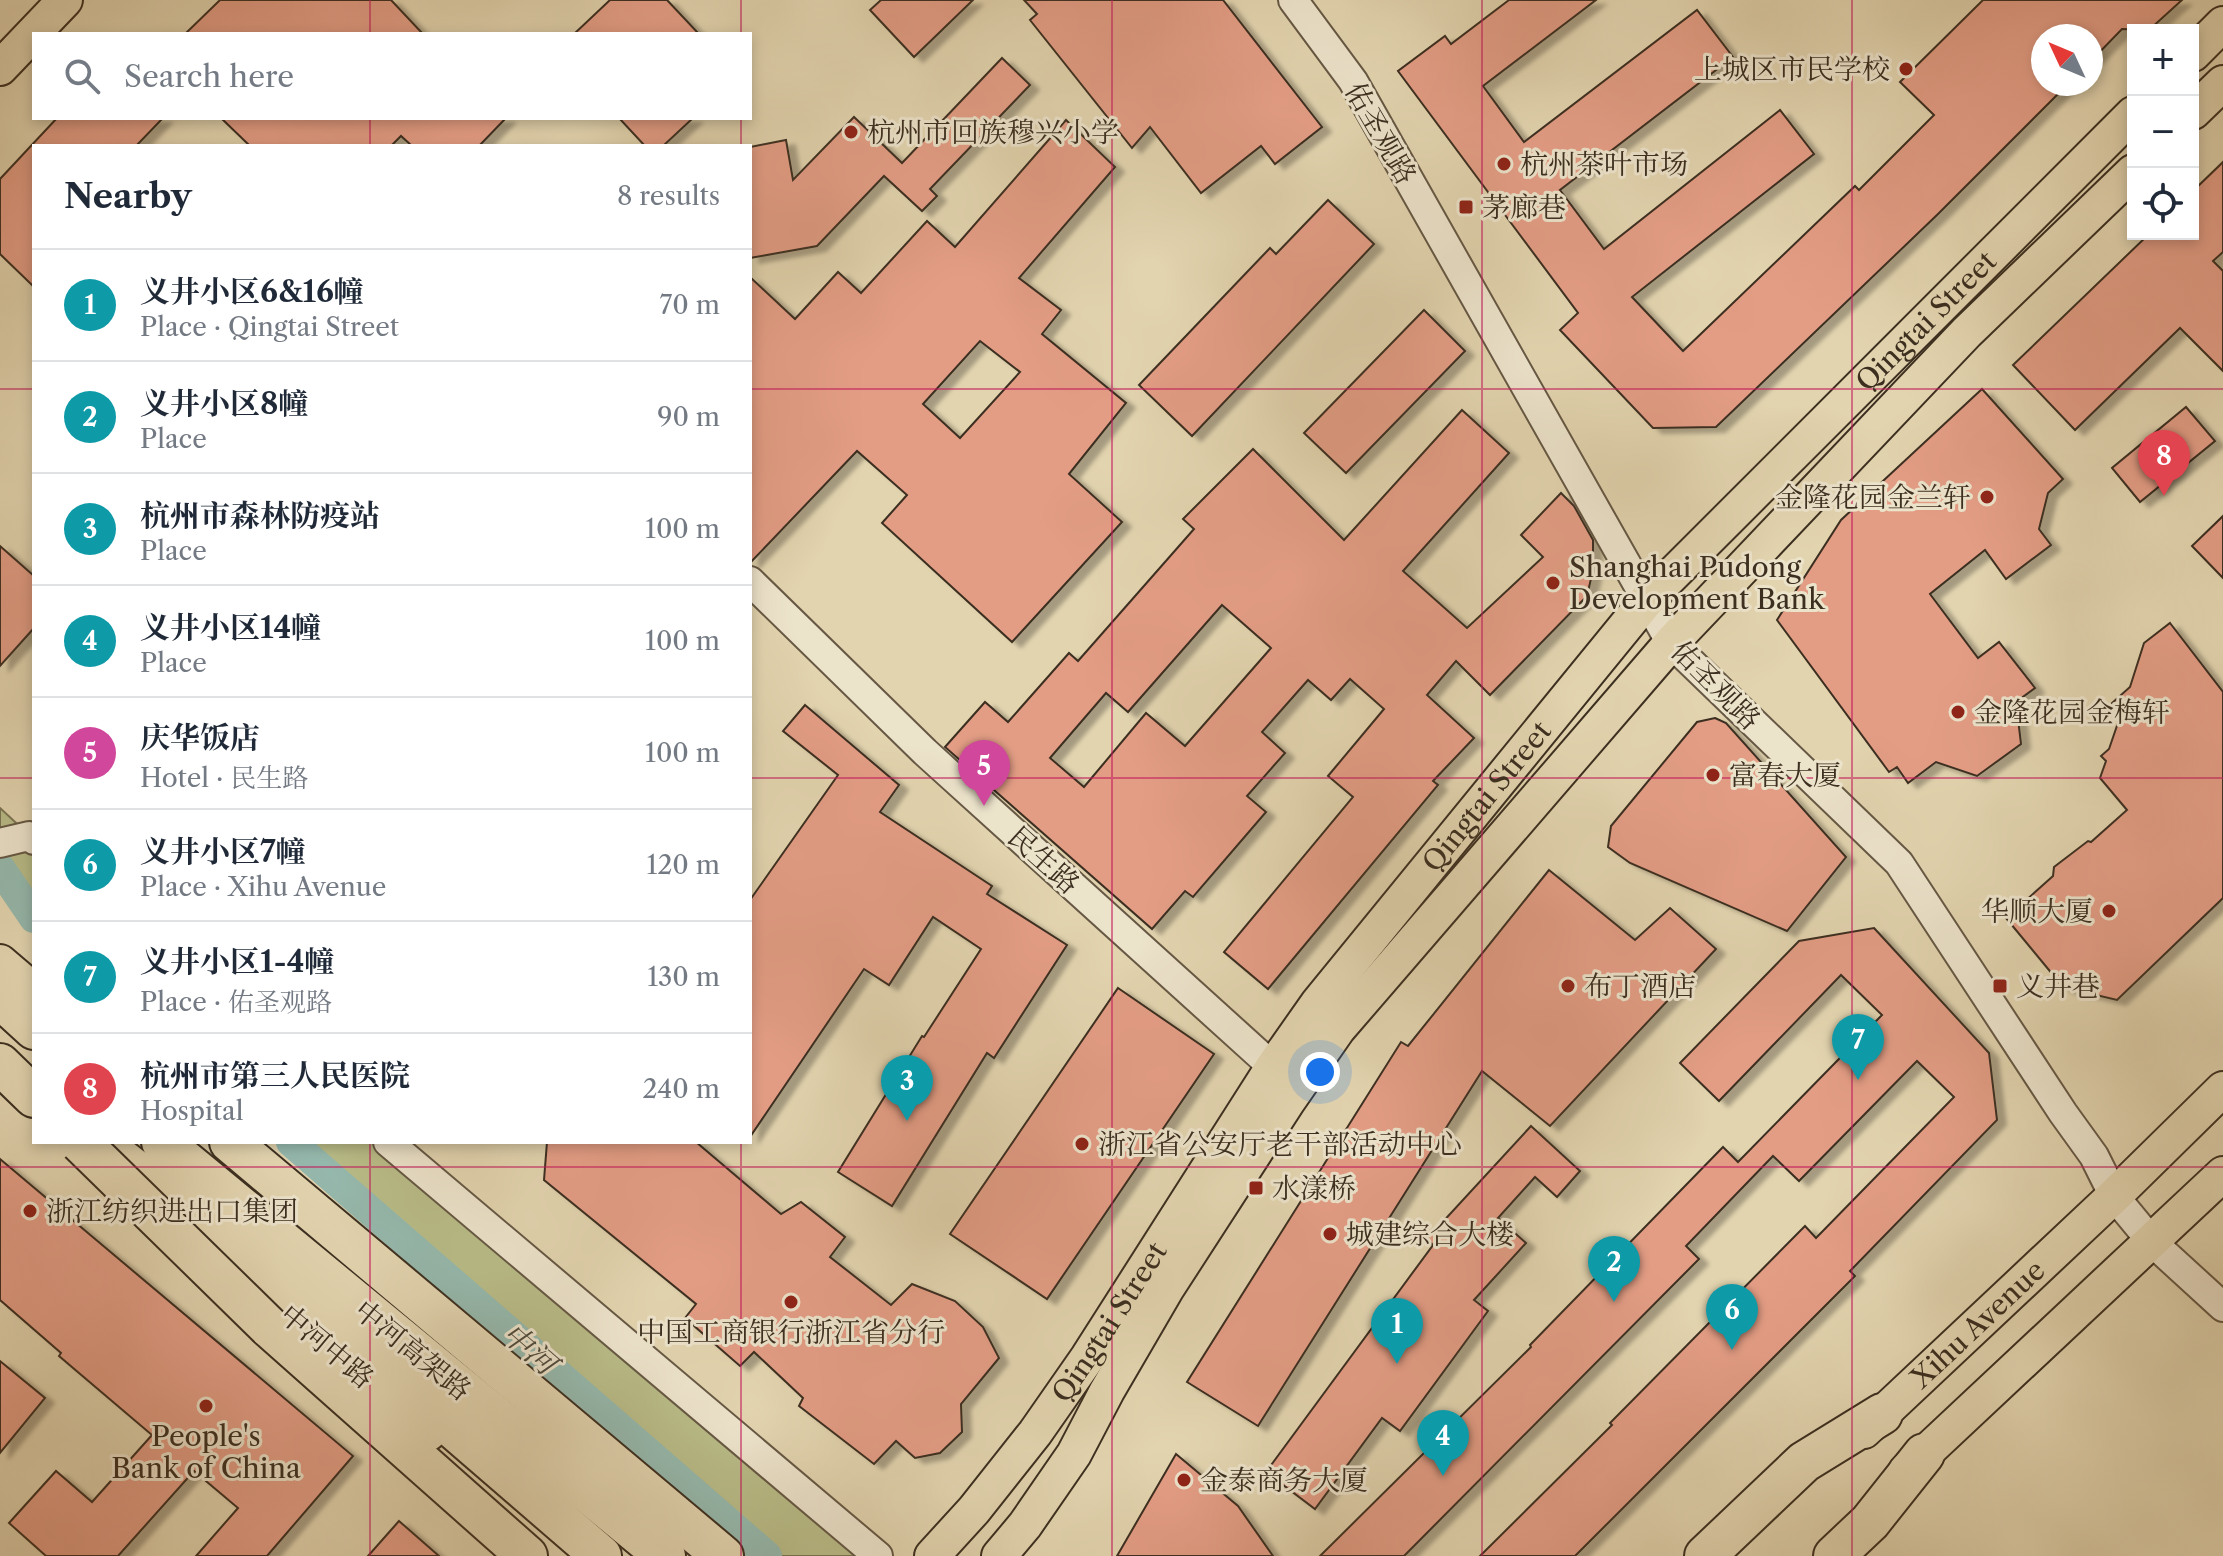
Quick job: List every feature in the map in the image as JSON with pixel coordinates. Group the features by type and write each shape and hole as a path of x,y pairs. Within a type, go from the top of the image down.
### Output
{"highway":[{"path":"0,995 32,1011"},
{"path":"0,995 32,1027"},
{"path":"0,1057 32,1084"},
{"path":"0,1064 32,1095"},
{"path":"81,1144 269,1327 527,1556"},
{"name":"中河高架路","path":"102,1144 328,1320 601,1556"},
{"name":"中河高架路","path":"164,1144 665,1556"},
{"path":"232,1144 723,1556"},
{"path":"1705,1556 1804,1462 1882,1414"},
{"path":"1834,1556 1870,1522 1924,1454"}],"main road":[{"path":"34,32 65,0"},
{"path":"2199,48 2223,24"},
{"path":"0,68 32,35"},
{"path":"2199,106 2223,83"},
{"name":"Qingtai Street","path":"932,1556 974,1510 1035,1433 1088,1357 1273,1067 1318,1003 1647,600 2127,120"},
{"name":"Qingtai Street","path":"999,1556 1025,1525 1074,1454 1167,1288 1338,1029 1671,643 1967,332 2127,178"},
{"path":"0,962 32,989"},
{"path":"0,1079 32,1105"},
{"name":"Xihu Avenue","path":"1732,1556 2114,1196 2223,1089"},
{"name":"中河中路","path":"81,1144 241,1273 572,1556"},
{"path":"212,1144 693,1556"},
{"name":"Xihu Avenue","path":"1815,1556 2223,1174"}],"street":[{"name":"佑圣观路","path":"1293,0 1353,81 1671,643 1899,863 2094,1156 2114,1196 2152,1242 2223,1307"},
{"name":"民生路","path":"752,583 925,752 1273,1067"},
{"path":"0,843 32,838"},
{"path":"390,1144 878,1556"}],"green space":[{"path":"0,808 29,835 32,831 32,914 0,851"},
{"path":"281,1144 392,1144 878,1556 732,1556"}],"building":[{"path":"220,0 391,0 421,32 187,32"},
{"path":"610,0 667,0 697,32 576,32"},
{"path":"881,0 973,0 914,57 870,10"},
{"path":"1024,0 1223,0 1322,127 1275,164 1261,146 1201,193 1150,127 1132,148 1030,20 1037,14"},
{"path":"1509,0 1596,0 1483,86 1524,142 1697,10 1733,57 1560,190 1604,249 1780,110 1814,154 1632,297 1683,351 1855,186 1859,190 1934,115 1900,82 1983,0 2182,0 2156,24 2127,24 2127,29 2122,29 2103,49 2103,24 2031,24 2031,96 2056,96 1716,427 1653,428 1560,330 1578,313 1398,71 1445,36 1451,44"},
{"path":"1002,58 1030,85 930,189 937,196 922,211 884,176 817,246 752,258 752,147 786,140 793,180 854,117 902,163"},
{"path":"55,120 161,120 138,144 33,144"},
{"path":"223,120 504,120 481,144 410,144 401,136 393,144 248,144"},
{"path":"621,120 691,120 665,144 643,144"},
{"path":"1066,120 1115,167 1019,278 1061,310 1042,334 1126,403 1069,474 1122,522 1012,642 882,523 907,495 857,451 752,561 752,279 795,319 838,272 861,293 927,221 955,247","holes":["980,341 1020,372 960,438 923,404"]},
{"path":"32,145 32,285 0,254 0,179"},
{"path":"2223,162 2223,252 2213,261 2223,271 2223,371 2180,328 2075,430 2013,365 2143,240 2199,240 2199,185"},
{"path":"1328,200 1374,244 1192,436 1139,385 1270,248 1276,254"},
{"path":"1424,310 1465,351 1346,473 1304,433"},
{"path":"1982,389 2063,479 2048,493 2039,529 2051,545 2006,579 1985,550 1930,594 1978,658 1999,642 2035,688 2016,702 2021,744 1977,776 1936,762 1908,783 1897,767 1889,772 1777,620 1841,520"},
{"path":"2186,407 2215,441 2140,502 2112,468"},
{"path":"1462,410 1509,453 1403,571 1467,628 1543,557 1521,535 1561,493 1574,506 1593,540 1593,570 1587,596 1490,695 1456,661 1427,695 1474,738 1433,781 1438,785 1268,989 1224,952 1353,797 1328,776 1384,709 1350,679 1331,700 1308,680 1262,732 1285,753 1247,796 1266,812 1193,897 1185,891 1152,929 945,747 985,702 1008,722 1069,653 1078,661 1194,529 1183,519 1253,449 1344,540","holes":["1222,605 1271,648 1185,746 1146,713 1084,787 1050,758 1106,693 1128,712"]},
{"path":"2223,516 2223,578 2192,546"},
{"path":"0,546 32,574 32,630 0,666"},
{"path":"2170,623 2223,692 2223,898 2117,1000 2063,987 2006,918 2053,876 2054,867 2088,841 2091,842 2127,810 2100,778 2106,761 2101,756 2109,749 2121,714 2112,703 2130,687 2144,643"},
{"path":"805,705 899,785 880,812 992,886 987,894 1067,945 994,1058 987,1053 892,1206 838,1172 922,1036 981,949 933,917 889,985 864,969 752,1134 752,897 838,775 783,731"},
{"name":"富春大厦","path":"1715,718 1726,723 1846,857 1787,931 1630,863 1608,847 1611,826 1697,722"},
{"path":"1549,870 1635,940 1670,908 1716,949 1550,1126 1482,1071 1258,1426 1187,1382 1401,1042 1408,1046"},
{"path":"1874,928 1989,1053 1997,1120 1850,1271 1855,1276 1575,1556 1480,1556 1805,1226 1816,1238 1954,1097 1917,1061 1799,1181 1773,1156 1686,1246 1699,1259 1404,1556 1320,1556 1531,1347 1723,1147 1738,1162 1882,1015 1841,975 1719,1101 1680,1063 1799,941"},
{"name":"浙江省公安厅老干部活动中心","path":"1118,988 1214,1054 1047,1299 950,1234"},
{"path":"1531,1126 1580,1171 1557,1197 1535,1177 1498,1218 1526,1243 1474,1300 1488,1311 1400,1431 1382,1418 1315,1509 1266,1472 1433,1245 1427,1239"},
{"name":"中国工商银行浙江省分行","path":"547,1144 698,1144 781,1214 801,1202 845,1237 830,1257 891,1305 912,1284 955,1301 983,1327 999,1358 961,1404 962,1432 940,1453 915,1458 896,1441 874,1464 799,1406 803,1398 754,1352 740,1366 685,1318 696,1304 544,1180"},
{"path":"0,1159 353,1456 267,1556 196,1556 238,1508 194,1471 118,1556 46,1556 9,1523 56,1471 92,1502 152,1435 59,1356 61,1353 0,1300"},
{"path":"0,1361 45,1398 0,1453"},
{"name":"金泰商务大厦","path":"1176,1454 1238,1506 1273,1556 1117,1556"},
{"path":"399,1521 439,1556 368,1556"}],"waterway":[{"name":"中河","path":"0,868 32,915"},
{"name":"中河","path":"293,1144 767,1556"}],"place":[{"name":"上城区市民学校","path":"1906,69"},
{"name":"杭州市回族穆兴小学","path":"851,132"},
{"name":"杭州茶叶市场","path":"1504,164"},
{"name":"茅廊巷","path":"1466,207"},
{"name":"杭州市第三人民医院","path":"2164,496"},
{"name":"金隆花园金兰轩","path":"1987,497"},
{"name":"Shanghai Pudong Development Bank","path":"1553,583"},
{"name":"金隆花园金梅轩","path":"1958,712"},
{"name":"富春大厦","path":"1713,775"},
{"name":"庆华饭店","path":"984,806"},
{"name":"华顺大厦","path":"2109,911"},
{"name":"布丁酒店","path":"1568,986"},
{"name":"义井巷","path":"2000,986"},
{"name":"义井小区1-4幢","path":"1858,1080"},
{"name":"杭州市森林防疫站","path":"907,1121"},
{"name":"浙江省公安厅老干部活动中心","path":"1082,1144"},
{"name":"水漾桥","path":"1256,1188"},
{"name":"浙江纺织进出口集团","path":"30,1211"},
{"name":"城建综合大楼","path":"1330,1234"},
{"name":"中国工商银行浙江省分行","path":"791,1302"},
{"name":"义井小区8幢","path":"1614,1302"},
{"name":"义井小区7幢","path":"1732,1350"},
{"name":"义井小区6&16幢","path":"1397,1364"},
{"name":"People's Bank of China","path":"206,1406"},
{"name":"义井小区14幢","path":"1443,1476"},
{"name":"金泰商务大厦","path":"1184,1480"}]}
